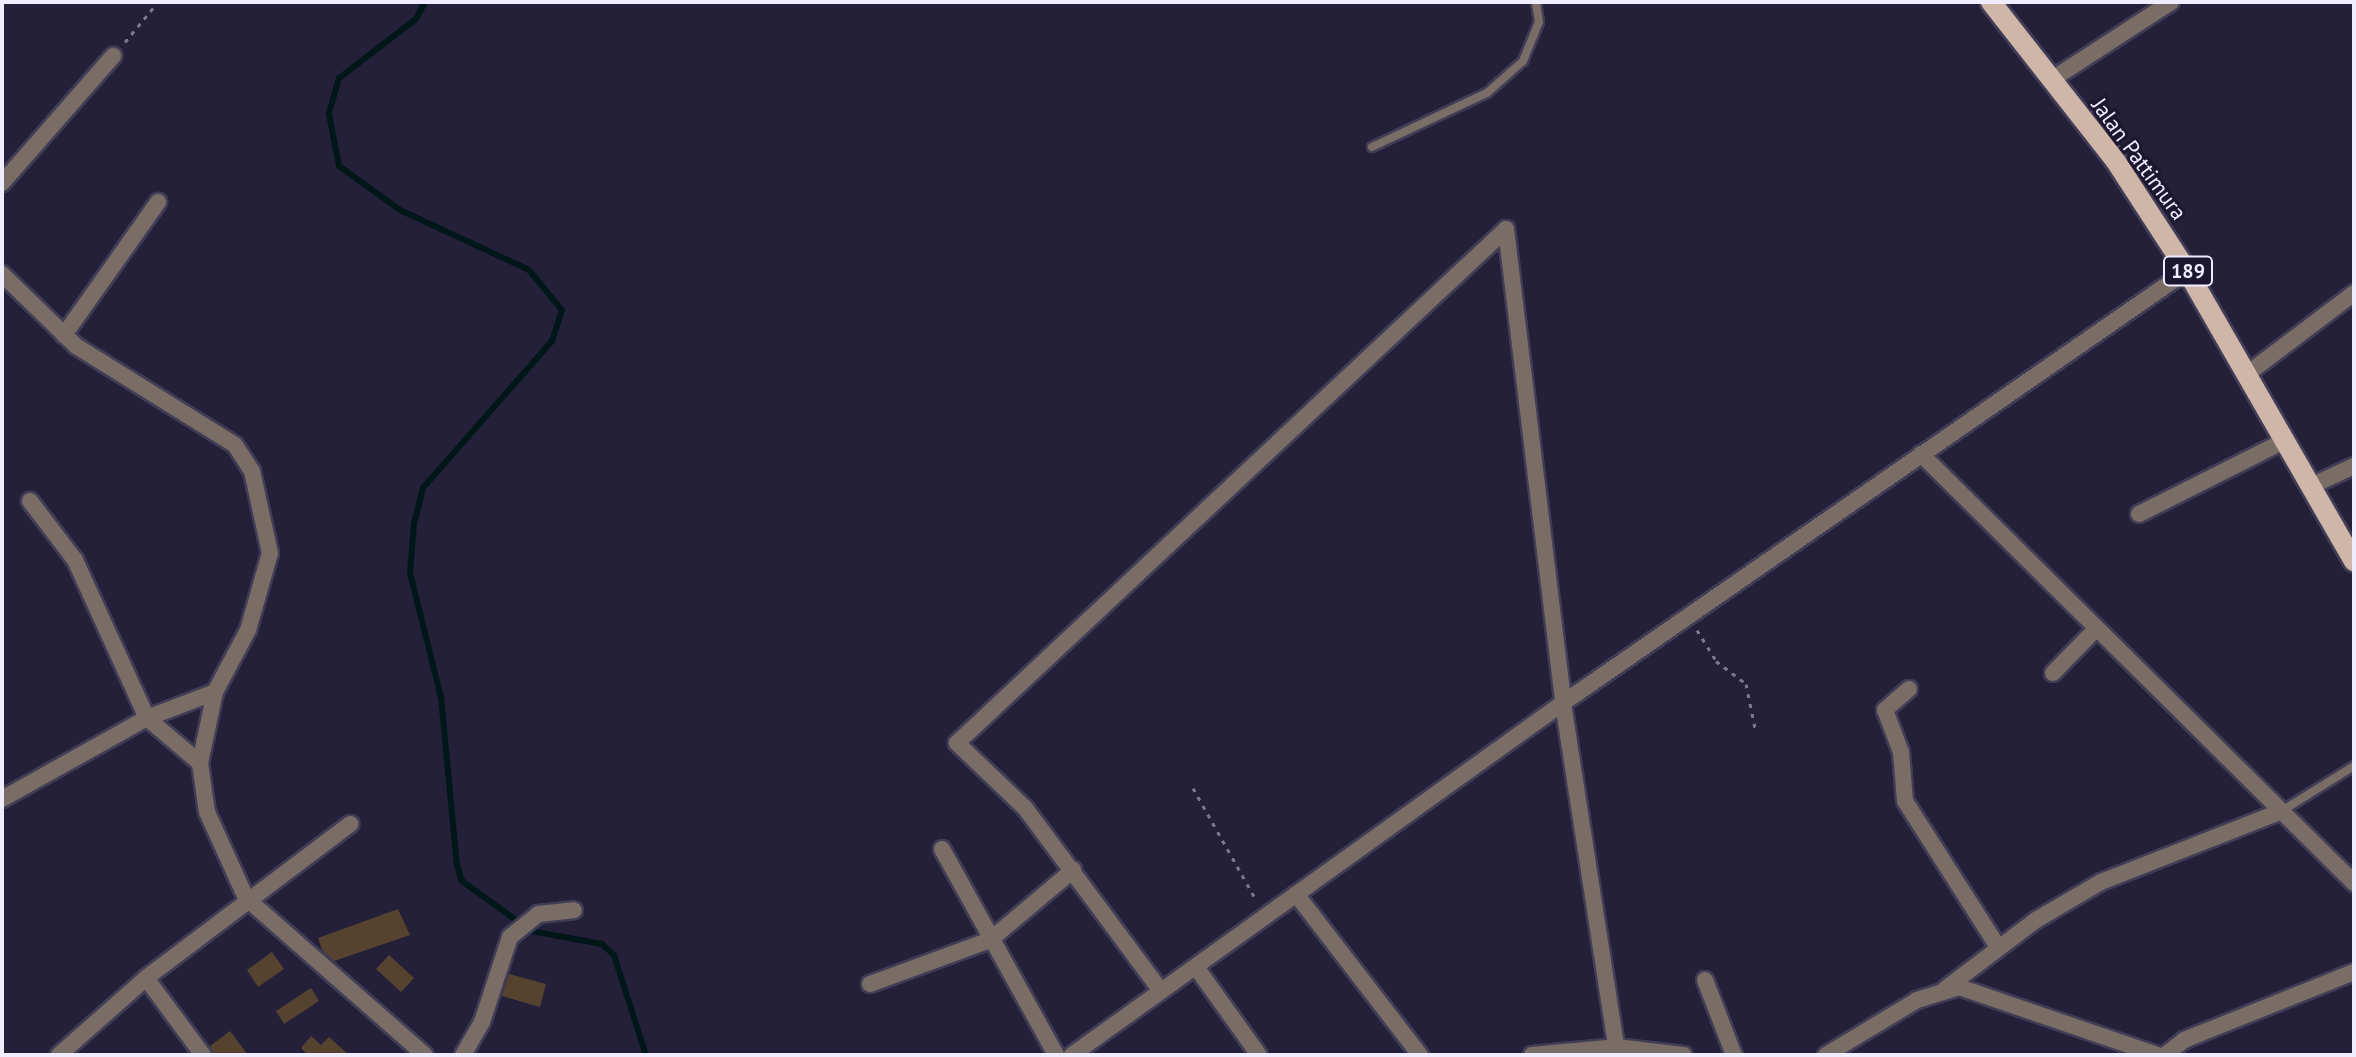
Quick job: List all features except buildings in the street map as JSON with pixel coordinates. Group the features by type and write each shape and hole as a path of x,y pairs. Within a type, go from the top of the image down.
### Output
{"main road":[{"name":"Jalan Pattimura","path":"1991,2 2051,80 2187,271 2354,561"}],"street":[{"path":"2051,80 2171,2"},
{"path":"2,183 113,56"},
{"path":"64,335 158,202"},
{"path":"1161,991 1025,808 957,743 1506,229 1563,703 1616,1047"},
{"path":"1072,1055 1563,703 2187,271"},
{"path":"2,274 64,335 235,445 252,471 268,526 265,581 215,692 200,763 218,848 246,898 425,1055"},
{"path":"2247,374 2354,293"},
{"path":"2139,514 2284,441"},
{"path":"1921,454 2094,631 2354,883"},
{"path":"2309,487 2354,466"},
{"path":"30,501 75,560 147,718 200,763"},
{"path":"2053,673 2094,631"},
{"path":"1909,689 1885,710 1901,752 1905,801 1998,947"},
{"path":"2,799 147,718 215,692"},
{"path":"1826,1055 1945,989 1998,947 2101,882 2280,812"},
{"path":"59,1055 146,978 246,898 350,824"},
{"path":"942,849 1056,1055"},
{"path":"870,984 990,940 1073,870"},
{"path":"1296,894 1420,1055"},
{"path":"463,1055 482,1022 510,937 538,914 574,910"},
{"path":"1196,967 1259,1055"},
{"path":"2165,1055 2188,1048 2354,972"},
{"path":"146,978 203,1055"},
{"path":"1705,980 1734,1055"},
{"path":"1945,989 1978,988 2158,1055"},
{"path":"1532,1055 1616,1047 1684,1055"}],"lane":[{"path":"1372,147 1487,93 1523,61 1539,22 1536,2"},
{"path":"2280,812 2354,766"}],"path":[{"path":"113,56 158,2"},
{"path":"1690,616 1709,653 1746,684 1755,728"},
{"path":"1193,788 1266,917"}],"waterway":[{"path":"425,2 416,19 339,78 329,114 339,166 400,210 529,270 562,310 552,341 423,488 414,523 410,573 441,697 457,865 462,881 531,931 602,944 614,955 646,1055"}]}
